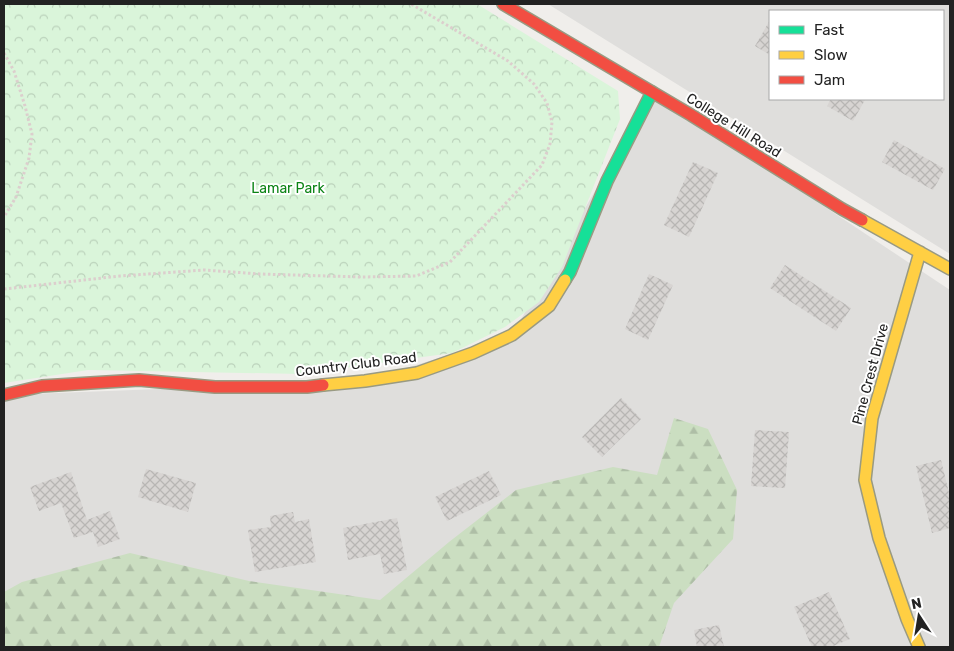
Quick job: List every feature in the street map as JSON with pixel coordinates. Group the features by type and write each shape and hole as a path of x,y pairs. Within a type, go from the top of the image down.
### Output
{"street":[{"name":"College Hill Road","path":"503,4 652,92 820,196 950,269"},
{"name":"Country Club Road","path":"4,394 42,386 140,380 215,387 307,387 417,373 473,353 512,335 549,306 570,272 607,181 652,92"},
{"name":"Pine Crest Drive","path":"919,647 907,619 879,538 864,480 872,418 920,252"}],"path":[{"path":"4,289 120,276 204,270 260,274 362,277 416,276 450,262 542,165 550,144 552,122 547,103 534,84 508,60 411,4"},
{"path":"4,53 14,70 32,134 29,158 16,197 4,217"}],"shaded area":[{"path":"548,4 950,4 950,254"},
{"path":"652,92 950,290 950,647 4,647 4,395 365,381 512,335"}],"green space":[{"name":"Lamar Park","path":"4,4 477,4 618,91 620,119 562,267 539,302 505,327 452,353 301,374 88,370 4,383"},
{"path":"674,418 708,429 737,490 733,539 674,603 659,647 4,647 4,592 22,582 130,553 249,581 380,600 449,542 516,490 613,467 657,475"}],"building":[{"path":"769,22 769,54 755,46"},
{"path":"830,100 865,100 853,121 827,106"},
{"path":"894,140 945,169 933,190 882,162"},
{"path":"693,162 718,173 689,237 664,225"},
{"path":"785,265 851,308 836,331 770,288"},
{"path":"649,274 673,285 648,340 625,329"},
{"path":"621,398 641,419 602,457 582,437"},
{"path":"755,430 789,432 785,488 751,486"},
{"path":"941,460 950,497 950,528 932,533 916,466"},
{"path":"146,469 196,483 188,512 138,497"},
{"path":"489,471 501,495 447,521 435,497"},
{"path":"71,472 87,520 110,511 120,539 98,547 93,532 74,538 61,503 39,511 30,487"},
{"path":"293,512 295,522 309,519 316,562 255,572 248,530 271,527 270,516"},
{"path":"397,518 407,570 384,574 380,554 348,560 343,528"},
{"path":"829,592 850,639 831,647 812,647 794,607"},
{"path":"719,625 724,647 697,647 694,630"}],"traffic: fast":[{"path":"565,280 607,181 652,92"}],"traffic: slow":[{"path":"862,220 950,269"},
{"path":"919,647 907,619 879,538 865,480 872,418 920,252"},
{"path":"323,385 417,373 473,353 512,335 549,306 565,280"}],"traffic: jam":[{"path":"503,4 691,115 862,220"},
{"path":"4,395 42,386 139,380 215,387 307,387 323,385"}]}
